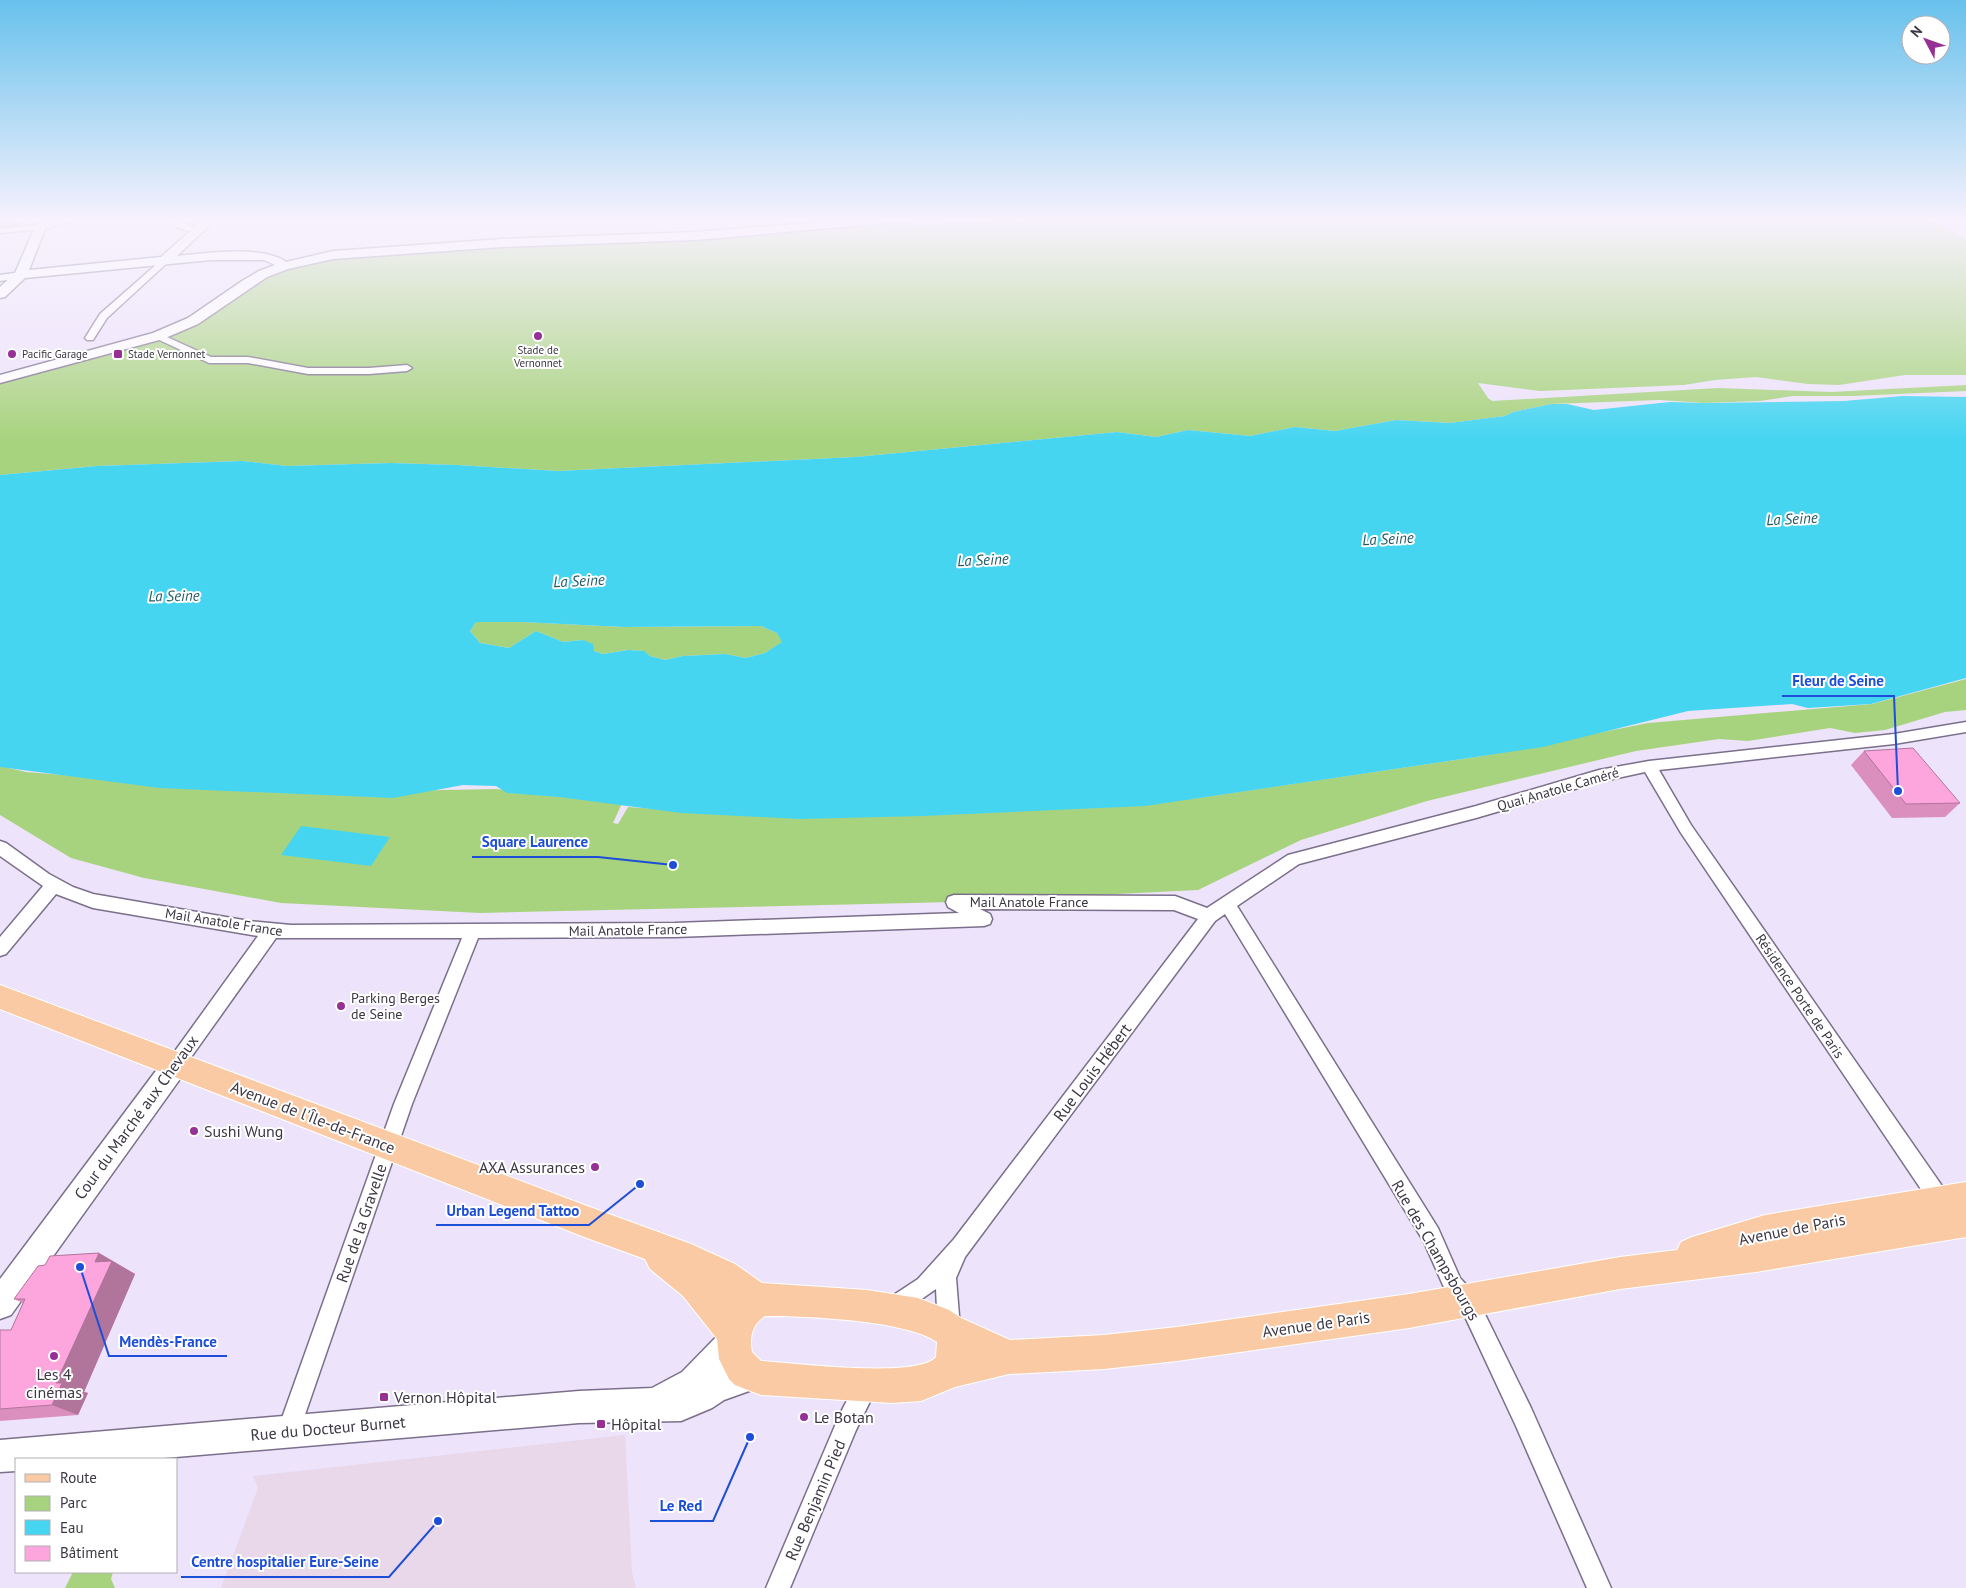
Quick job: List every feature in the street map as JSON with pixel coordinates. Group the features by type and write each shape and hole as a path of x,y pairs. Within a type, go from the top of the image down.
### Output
{"main road":[{"path":"0,379 158,336 193,321 234,292"},
{"name":"Avenue de l'Île-de-France","path":"0,997 176,1064 387,1151 680,1255 723,1276 759,1301"},
{"name":"Cour du Marché aux Chevaux","path":"0,1304 176,1064"},
{"name":"Avenue de Paris","path":"946,1372 1009,1358 1104,1352 1177,1344 1468,1301 1620,1273 1756,1256 1957,1211"},
{"name":"Avenue de l'Île-de-France","path":"625,1236 669,1263 695,1284 734,1338 735,1356 741,1367 752,1375"},
{"path":"734,1338 740,1319 747,1310 759,1301 775,1300 891,1308 935,1321 949,1330 954,1342 954,1355 946,1372 936,1379 917,1384 867,1385 761,1378 752,1375"},
{"name":"Avenue de Paris","path":"949,1330 1009,1358"},
{"name":"Rue du Docteur Burnet","path":"657,1404 693,1383 734,1338"},
{"name":"Rue du Docteur Burnet","path":"0,1456 579,1407 681,1405 701,1397 716,1387 752,1375"}],"street":[{"path":"90,338 103,316 129,292"},
{"path":"158,336 209,360 248,360 308,371 339,372 407,368"},
{"name":"Quai Anatole Caméré","path":"1227,903 1294,859 1476,812 1599,776 1648,766 1894,739 1966,728"},
{"name":"Résidence Porte de Paris","path":"1648,766 1686,829 1957,1211"},
{"name":"Mail Anatole France","path":"0,846 33,873 53,886 74,896 93,901 291,932 472,933 676,930 984,919 954,902 1175,903 1209,916"},
{"path":"0,949 53,886"},
{"name":"Rue Louis Hébert","path":"891,1308 925,1286 961,1246 1209,916 1227,903"},
{"name":"Rue des Champsbourgs","path":"1227,903 1431,1235 1453,1285 1468,1301 1527,1424 1599,1588"},
{"name":"Cour du Marché aux Chevaux","path":"176,1064 272,930"},
{"name":"Rue de la Gravelle","path":"288,1432 403,1104 472,933"},
{"name":"Rue Louis Hébert","path":"949,1330 946,1278 961,1246"},
{"name":"Rue Benjamin Pied","path":"778,1588 848,1422 867,1385"}],"shaded area":[{"path":"625,1435 632,1572 636,1588 221,1588 258,1488 253,1476"}],"green space":[{"path":"241,292 1966,292 1966,375 1905,375 1839,385 1808,384 1756,377 1715,380 1684,385 1540,391 1478,383 1492,401 1718,388 1831,392 1966,385 1966,391 1853,396 1793,396 1760,401 1704,403 1659,400 1551,404 1513,412 1505,416 1450,423 1396,420 1335,431 1295,427 1250,436 1188,430 1156,437 1117,432 856,457 558,471 390,463 287,466 242,461 97,466 0,475 0,384 138,347 194,325"},
{"path":"476,622 521,622 624,627 761,626 777,633 783,642 765,653 746,658 725,654 683,656 665,660 650,656 643,651 627,650 603,654 594,651 583,640 563,642 536,631 509,648 480,643 470,631"},
{"path":"1966,679 1966,710 1945,712 1885,730 1855,733 1830,728 1748,741 1719,739 1636,751 1427,801 1301,840 1198,890 954,902 480,913 281,903 144,878 71,858 0,815 0,766 26,772 287,793 496,789 623,801 613,823 618,824 628,807 757,816 1191,799 1482,756 1648,723 1872,704"},
{"path":"72,1573 113,1573 111,1579 115,1588 65,1588"}],"water":[{"name":"La Seine","path":"1903,396 1966,397 1966,678 1871,704 1808,708 1792,704 1688,711 1543,747 1145,806 923,816 800,819 681,813 559,797 507,793 496,786 463,785 393,798 159,788 0,767 0,475 97,466 242,461 287,466 390,463 558,471 856,457 1117,432 1156,437 1188,430 1250,436 1295,427 1335,431 1396,420 1450,423 1505,416 1513,412 1551,404 1567,404 1594,410 1670,402 1844,401","holes":["476,622 521,622 624,627 761,626 777,633 782,642 765,653 746,658 725,654 683,656 665,660 650,656 644,651 628,650 603,654 594,651 593,644 583,640 563,642 536,631 509,648 480,643 470,631"]},
{"path":"301,826 390,837 371,866 281,855"}],"building":[{"path":"1913,748 1960,803 1906,804 1864,751"},
{"path":"99,1253 95,1262 112,1261 56,1383 62,1383 52,1405 0,1409 0,1330 11,1330 25,1299 14,1299 38,1266 45,1265 50,1256"}],"place":[{"name":"Stade de Vernonnet","path":"538,336"},
{"name":"Pacific Garage","path":"12,354"},
{"name":"Stade Vernonnet","path":"118,354"},
{"name":"Fleur de Seine","path":"1898,791"},
{"name":"Square Laurence","path":"673,865"},
{"name":"Parking Berges de Seine","path":"341,1006"},
{"name":"Sushi Wung","path":"194,1131"},
{"name":"AXA Assurances","path":"595,1167"},
{"name":"Urban Legend Tattoo","path":"640,1184"},
{"name":"Mendès-France","path":"80,1267"},
{"name":"Les 4 cinémas","path":"54,1356"},
{"name":"Vernon Hôpital","path":"384,1397"},
{"name":"Le Botan","path":"804,1417"},
{"name":"Hôpital","path":"601,1424"},
{"name":"Le Red","path":"750,1437"},
{"name":"Centre hospitalier Eure-Seine","path":"438,1521"}]}
